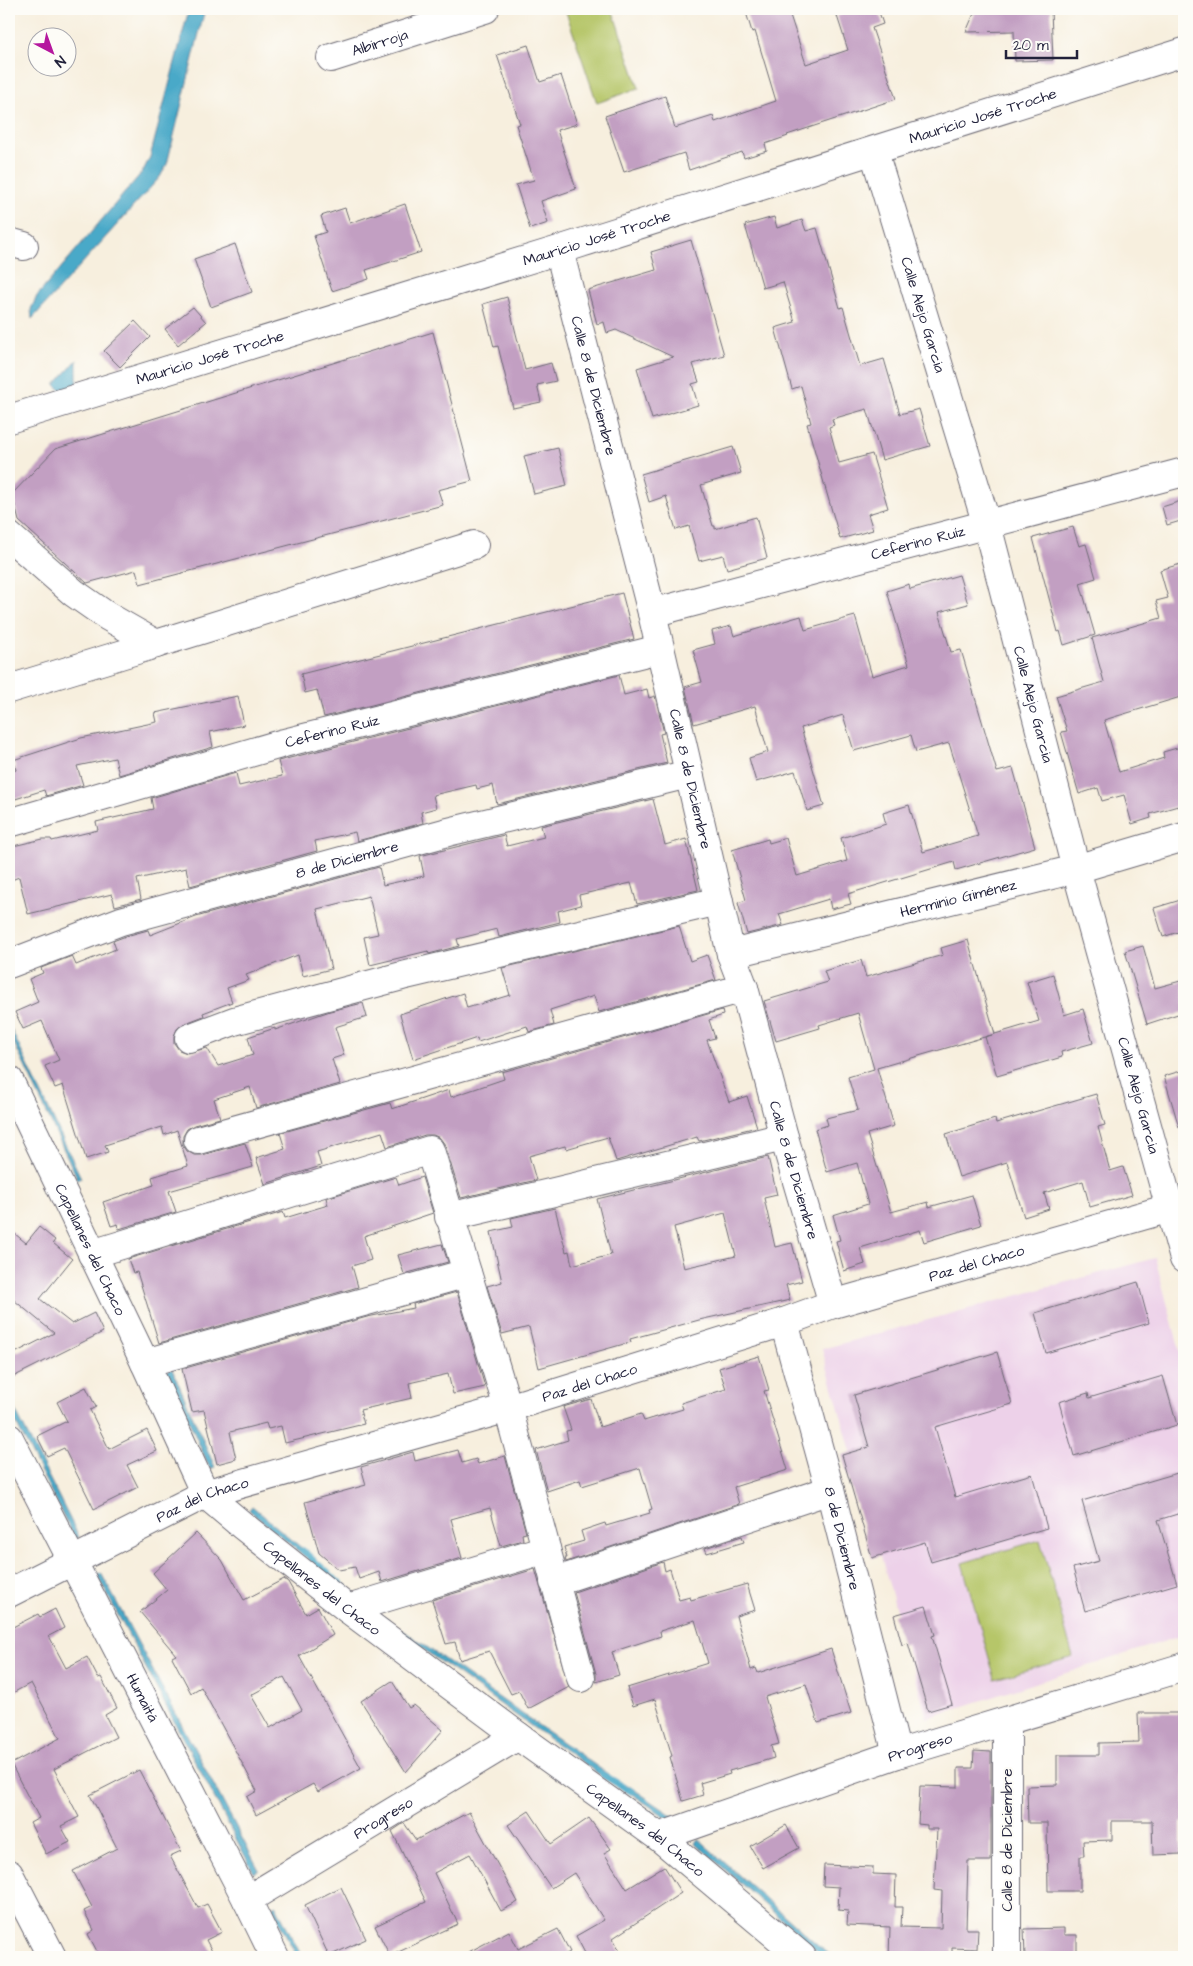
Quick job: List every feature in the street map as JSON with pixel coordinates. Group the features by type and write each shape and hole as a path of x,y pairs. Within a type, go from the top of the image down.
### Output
{"street":[{"name":"Albirroja","path":"331,58 486,9"},
{"name":"Mauricio José Troche","path":"9,419 874,152 1184,52"},
{"name":"Calle Alejo Garcia","path":"874,152 986,525 1076,869 1177,1206 1184,1259"},
{"name":"Calle 8 de Diciembre","path":"559,250 652,613 731,954 744,988 784,1137 833,1304"},
{"name":"Ceferino Ruíz","path":"652,613 1184,472"},
{"path":"9,536 74,593 107,616 156,644"},
{"path":"9,689 474,545"},
{"name":"Ceferino Ruíz","path":"9,823 284,743 659,649"},
{"name":"8 de Diciembre","path":"9,964 121,921 448,832 689,774"},
{"name":"Herminio Giménez","path":"731,954 1076,869 1184,837"},
{"path":"189,1038 234,1020 402,976 719,901"},
{"path":"198,1140 744,988"},
{"name":"Capellanes del Chaco","path":"9,1080 145,1363 205,1494 348,1609 518,1736 659,1837 790,1955"},
{"path":"449,1217 784,1137"},
{"path":"92,1254 430,1150 508,1408 581,1678"},
{"name":"Paz del Chaco","path":"9,1593 205,1494 508,1408 784,1322 833,1304 1177,1206"},
{"path":"145,1363 467,1273"},
{"name":"8 de Diciembre","path":"784,1322 830,1490 897,1754"},
{"name":"Humaitá","path":"9,1438 275,1957"},
{"path":"554,1582 830,1490"},
{"path":"348,1609 546,1549"},
{"name":"Progreso","path":"659,1837 897,1754 1184,1667"},
{"name":"Calle 8 de Diciembre","path":"1007,1722 1007,1957"},
{"name":"Progreso","path":"247,1900 518,1736"},
{"path":"9,1874 52,1957"}],"shaded area":[{"path":"1155,1258 1184,1366 1184,1635 927,1718 822,1349"}],"green space":[{"path":"565,9 612,9 639,88 597,103"},
{"path":"1040,1540 1073,1657 995,1679 962,1563"}],"water":[{"path":"189,9 205,9 167,164 160,177 32,319 31,309 37,296 143,171 150,157"},
{"path":"77,360 77,384 68,396 55,385"},
{"path":"9,1025 81,1178 78,1180 9,1032"},
{"path":"172,1369 215,1467 210,1469 167,1371"},
{"path":"9,1398 79,1537 75,1539 9,1409"},
{"path":"252,1506 311,1556 308,1559 249,1510"},
{"path":"101,1573 259,1870 254,1873 97,1575"},
{"path":"374,1610 612,1777 610,1782 372,1613"},
{"path":"626,1784 676,1818 672,1821 623,1788"},
{"path":"698,1839 833,1957 825,1957 816,1950 695,1843"},
{"path":"276,1905 302,1957 297,1957 272,1907"}],"building":[{"path":"745,9 788,9 806,64 848,50 837,16 859,9 878,9 883,24 872,28 896,99 787,135 765,144 767,151 744,158 742,152 689,170 684,153 624,172 605,116 665,96 675,128 713,116 715,122 776,101 755,31 752,32"},
{"path":"976,9 1051,10 1053,60 1015,61 1014,31 966,32"},
{"path":"528,45 540,82 561,75 577,124 557,130 576,189 541,201 548,223 530,229 516,185 534,180 516,125 520,124 497,55"},
{"path":"405,204 421,252 366,270 369,279 332,291 314,236 326,232 321,216 345,208 350,223"},
{"path":"774,217 777,228 802,220 806,231 817,228 840,308 843,307 860,366 884,359 900,414 919,409 930,446 882,460 867,409 832,419 834,425 829,427 839,463 872,454 888,508 868,514 873,530 840,539 807,424 811,423 801,386 792,389 775,328 795,322 783,282 763,288 745,225"},
{"path":"691,240 724,355 693,364 699,382 692,384 698,405 652,419 637,368 673,357 616,330 607,333 604,322 597,324 588,290 656,270 651,252"},
{"path":"235,244 252,292 211,307 194,259"},
{"path":"507,297 525,370 551,363 556,381 537,385 541,402 513,408 498,346 494,347 483,304"},
{"path":"193,307 206,322 178,345 165,329"},
{"path":"135,321 150,337 120,367 104,351"},
{"path":"433,332 472,481 438,490 443,505 140,584 136,570 87,583 19,521 12,494 55,449"},
{"path":"733,447 741,473 701,485 713,526 715,526 715,529 756,517 767,558 727,569 723,555 699,561 689,526 676,530 666,496 649,502 641,474"},
{"path":"558,448 567,486 534,494 524,456"},
{"path":"1184,500 1184,520 1167,525 1162,507"},
{"path":"1073,527 1079,546 1086,544 1096,578 1080,583 1095,635 1064,645 1060,631 1058,632 1033,538"},
{"path":"1184,563 1184,696 1104,720 1119,772 1164,758 1163,752 1184,746 1184,807 1179,808 1178,806 1150,814 1151,818 1132,824 1124,795 1102,801 1098,788 1079,794 1061,732 1067,731 1056,696 1104,682 1092,638 1161,618 1156,601 1168,598 1160,570"},
{"path":"959,575 968,604 939,612 951,652 961,650 997,772 1013,768 1035,847 956,870 954,862 848,894 851,904 831,909 829,899 779,914 783,925 747,934 738,903 746,900 732,850 768,839 769,843 786,838 797,876 847,861 841,838 886,824 883,813 909,805 923,852 978,836 949,743 916,752 911,735 854,751 843,715 801,728 824,806 807,811 795,771 756,782 749,758 768,752 755,706 694,724 685,687 702,682 693,650 715,644 712,631 731,626 734,636 801,616 805,630 855,616 872,676 909,665 887,591 909,584 910,589"},
{"path":"622,593 634,639 324,717 317,690 305,693 301,674"},
{"path":"619,675 624,695 647,689 649,698 655,696 664,733 660,734 667,763 497,804 493,785 477,789 476,785 433,795 436,808 421,812 423,823 357,841 355,832 315,841 317,851 190,886 186,868 137,879 141,899 115,906 112,894 28,914 19,877 9,881 9,847 43,839 51,839 52,841 98,830 96,822 153,809 151,798 236,773 239,786 282,776 278,761"},
{"path":"238,696 244,725 210,732 213,747 119,775 115,758 77,766 83,785 46,796 44,790 9,801 9,773 16,770 13,760 81,738 157,722 155,713"},
{"path":"653,799 665,845 686,839 698,890 637,904 631,883 579,895 581,905 558,911 560,922 499,937 497,929 457,939 459,946 429,954 428,951 370,965 364,937 378,934 369,896 317,909 331,969 303,976 298,955 246,975 249,980 227,988 232,1002 203,1013 204,1016 183,1024 177,1029 174,1043 179,1050 187,1053 207,1048 218,1066 253,1055 248,1037 330,1011 363,1003 367,1017 335,1027 344,1055 332,1059 340,1084 256,1108 250,1087 214,1099 220,1118 194,1125 187,1129 183,1136 183,1145 187,1151 194,1155 202,1155 245,1143 253,1167 169,1191 176,1212 119,1229 118,1224 111,1226 103,1202 154,1185 152,1177 188,1166 177,1130 164,1135 162,1127 105,1145 108,1152 86,1159 63,1085 55,1088 45,1066 59,1060 42,1021 23,1029 15,1012 38,1002 29,979 43,973 41,968 72,956 76,965 116,949 113,941 126,936 148,930 150,935 196,917 379,867 383,885 424,876 420,856 504,835 507,846 544,837 541,826"},
{"path":"1184,899 1184,930 1163,937 1154,908"},
{"path":"679,926 690,961 707,955 716,980 599,1012 594,996 550,1010 554,1025 529,1032 527,1026 478,1042 477,1038 413,1059 400,1014 463,993 467,1008 510,995 502,968"},
{"path":"968,940 995,1034 877,1068 894,1126 867,1134 891,1212 928,1202 929,1207 972,1195 981,1225 924,1242 920,1230 860,1248 865,1264 844,1271 836,1241 840,1240 833,1215 868,1204 857,1163 827,1172 815,1129 828,1125 826,1118 858,1110 848,1077 874,1069 858,1013 819,1025 820,1028 776,1041 764,1001 828,982 824,971 861,960 866,977 943,955 941,948"},
{"path":"1143,946 1155,988 1184,980 1184,1012 1147,1024 1125,951"},
{"path":"1053,974 1064,1015 1083,1009 1093,1043 1061,1052 1062,1057 997,1076 985,1037 1039,1021 1027,982"},
{"path":"722,1010 723,1015 709,1020 715,1038 707,1040 729,1102 747,1096 757,1127 699,1141 697,1137 616,1161 608,1137 566,1149 565,1146 529,1156 536,1180 461,1198 445,1145 440,1138 433,1135 425,1135 387,1147 382,1132 317,1152 321,1166 265,1184 256,1158 285,1149 280,1133 390,1103 392,1109 449,1090 451,1097 504,1079 502,1072"},
{"path":"1184,1070 1184,1126 1179,1127 1164,1076"},
{"path":"1096,1094 1105,1125 1098,1127 1110,1171 1123,1167 1132,1195 1090,1207 1083,1181 1044,1193 1049,1209 1024,1217 1007,1162 959,1177 946,1134 995,1119 996,1123"},
{"path":"768,1157 777,1195 764,1198 775,1247 792,1243 802,1281 786,1285 790,1300 699,1320 630,1339 631,1342 539,1368 529,1327 502,1334 487,1286 502,1282 491,1232 513,1227 511,1218 555,1208 566,1252 569,1251 572,1265 611,1255 597,1199","holes":["725,1213 736,1256 684,1268 674,1227"]},
{"path":"396,1177 399,1185 422,1177 433,1213 364,1236 371,1260 352,1266 358,1287 159,1343 137,1272 133,1273 128,1259 283,1212 285,1218 328,1205 326,1198"},
{"path":"39,1227 55,1240 53,1243 72,1259 40,1299 72,1324 94,1313 103,1332 9,1379 9,1356 54,1333 9,1296 9,1229 26,1243"},
{"path":"442,1244 448,1262 404,1274 398,1255"},
{"path":"1138,1282 1149,1323 1046,1353 1035,1313"},
{"path":"457,1292 485,1387 453,1394 448,1374 409,1383 412,1398 360,1410 364,1424 285,1443 281,1426 268,1429 266,1423 230,1432 236,1459 217,1464 204,1410 192,1412 182,1369 367,1317 414,1308 413,1304"},
{"path":"997,1352 1012,1404 935,1427 955,1497 1032,1474 1047,1528 931,1562 925,1542 872,1558 842,1455 869,1447 854,1395"},
{"path":"759,1356 769,1390 764,1391 788,1470 734,1487 739,1504 566,1562 565,1558 567,1558 564,1547 584,1541 581,1531 605,1523 606,1526 650,1513 649,1510 652,1509 640,1468 582,1486 580,1480 547,1491 536,1450 568,1440 566,1431 571,1430 563,1407 591,1399 600,1427 641,1414 644,1421 683,1409 681,1403 726,1389 719,1368"},
{"path":"1163,1376 1177,1425 1074,1456 1059,1402 1088,1393 1089,1398"},
{"path":"86,1387 96,1407 90,1410 109,1449 147,1430 157,1451 127,1465 138,1487 94,1509 64,1448 47,1456 37,1436 67,1421 57,1402"},
{"path":"458,1450 462,1463 476,1459 478,1464 505,1456 526,1533 522,1534 523,1540 501,1546 490,1508 451,1519 462,1558 382,1582 379,1572 359,1579 355,1567 339,1570 319,1553 305,1502 366,1485 361,1467 413,1452 415,1461"},
{"path":"1184,1471 1184,1512 1158,1520 1177,1584 1085,1611 1073,1568 1099,1561 1082,1501"},
{"path":"196,1533 222,1560 244,1600 284,1579 288,1582 306,1614 318,1607 333,1635 299,1656 361,1768 318,1792 313,1784 256,1815 247,1797 257,1791 201,1687 191,1693 172,1657 176,1655 140,1612 167,1590 153,1573","holes":["284,1677 302,1710 270,1728 251,1695"]},
{"path":"742,1536 744,1542 707,1553 705,1548"},
{"path":"663,1562 665,1571 670,1569 679,1600 690,1597 691,1600 747,1584 755,1610 736,1616 751,1670 756,1668 758,1673 831,1649 851,1713 818,1723 806,1684 765,1697 779,1744 771,1746 774,1758 729,1771 730,1774 700,1783 703,1795 683,1801 655,1699 633,1706 627,1688 708,1663 695,1620 660,1631 661,1636 612,1652 619,1675 596,1682 596,1674 574,1592"},
{"path":"535,1569 569,1687 528,1709 519,1691 511,1694 489,1651 460,1660 455,1642 446,1644 432,1600"},
{"path":"926,1606 935,1635 932,1636 952,1704 928,1711 908,1643 902,1645 894,1615"},
{"path":"55,1609 64,1628 49,1636 66,1668 87,1657 98,1678 101,1677 117,1708 105,1715 116,1737 54,1769 79,1817 61,1826 70,1842 46,1854 30,1823 39,1818 11,1764 60,1738 31,1683 9,1695 9,1629 38,1614 40,1617"},
{"path":"392,1681 409,1708 414,1705 443,1730 406,1772 361,1701"},
{"path":"1138,1713 1184,1713 1184,1822 1181,1822 1181,1854 1153,1855 1152,1821 1112,1821 1112,1840 1083,1841 1084,1856 1080,1856 1080,1891 1048,1891 1047,1823 1028,1823 1027,1786 1057,1785 1057,1755 1099,1755 1099,1743 1139,1742"},
{"path":"974,1751 991,1752 991,1861 968,1861 966,1929 978,1929 977,1949 952,1948 952,1957 889,1957 890,1927 847,1925 848,1911 838,1910 839,1887 823,1886 824,1865 873,1867 873,1874 896,1875 895,1907 902,1907 901,1927 941,1928 942,1891 934,1890 937,1829 927,1829 927,1825 918,1824 920,1786 958,1787 958,1768 973,1768"},
{"path":"139,1770 181,1851 170,1856 198,1908 207,1904 222,1932 206,1940 215,1957 100,1957 88,1934 94,1930 84,1911 92,1907 73,1871 117,1848 90,1795"},
{"path":"529,1811 551,1844 589,1818 611,1849 604,1853 627,1889 664,1866 681,1893 613,1938 623,1957 587,1957 576,1936 604,1920 574,1873 551,1888 508,1825"},
{"path":"469,1812 518,1902 501,1911 470,1854 434,1873 458,1924 390,1956 375,1926 426,1902 392,1831 404,1823 416,1840"},
{"path":"786,1825 799,1848 763,1868 750,1846"},
{"path":"341,1887 366,1939 329,1956 305,1905"},
{"path":"1064,1928 1064,1935 1077,1935 1077,1957 1025,1957 1024,1929"},
{"path":"558,1929 570,1952 560,1957 459,1957 509,1931 518,1949"}],"waterway":[{"path":"303,1551 351,1594"},
{"path":"603,1775 631,1791"}]}
